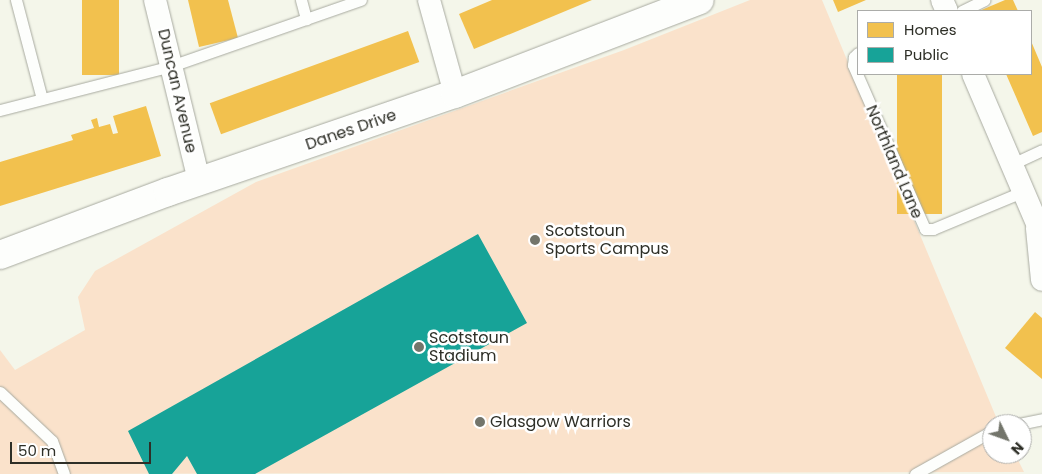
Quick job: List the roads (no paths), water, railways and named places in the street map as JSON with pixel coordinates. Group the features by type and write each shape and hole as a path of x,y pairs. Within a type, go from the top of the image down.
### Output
{"street":[{"name":"Duncan Avenue","path":"155,0 199,181"},
{"path":"429,0 455,94"},
{"name":"Danes Drive","path":"0,255 199,181 455,94 700,0"},
{"path":"973,75 1040,232 1042,280"}],"lane":[{"path":"16,0 42,99"},
{"path":"301,0 306,19"},
{"path":"0,110 171,66 361,0"},
{"path":"964,10 985,0"},
{"name":"Northland Lane","path":"857,54 854,57 854,65 857,72"},
{"name":"Northland Lane","path":"858,75 925,229 933,229 1022,192"},
{"path":"1010,165 1042,150"},
{"path":"0,392 52,441 64,474"},
{"path":"915,474 982,437"}],"place":[{"name":"Scotstoun Sports Campus","path":"535,240"},
{"name":"Scotstoun Stadium","path":"419,347"},
{"name":"Glasgow Warriors","path":"480,422"}]}
